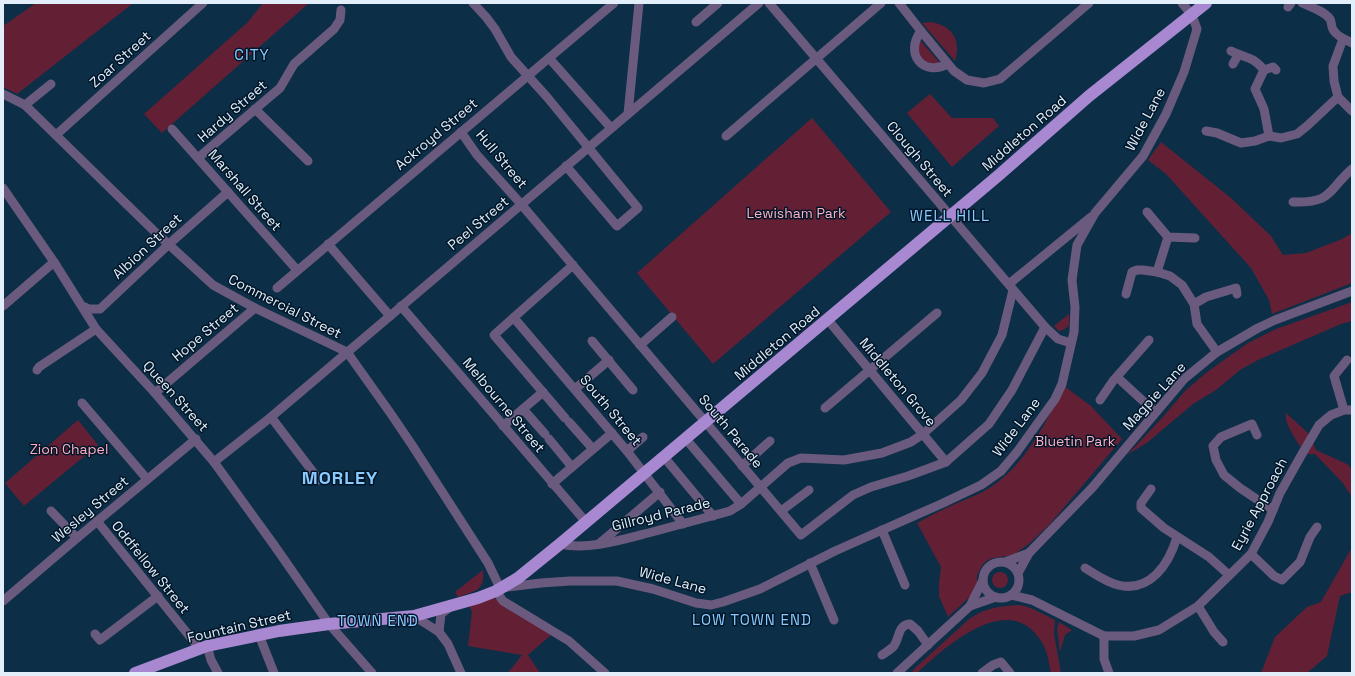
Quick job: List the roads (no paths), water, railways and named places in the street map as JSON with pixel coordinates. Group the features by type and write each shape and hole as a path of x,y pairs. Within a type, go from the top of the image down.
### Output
{"main road":[{"name":"Middleton Road","path":"329,624 414,616 478,598 498,590 518,578 999,176 1089,96 1206,3"},
{"name":"Fountain Street","path":"139,672 203,647 259,635 329,624"}],"street":[{"name":"Zoar Street","path":"56,135 203,3"},
{"path":"473,3 495,29 511,57 638,208 617,226 566,166"},
{"name":"Ackroyd Street","path":"277,288 614,3"},
{"path":"628,114 639,3"},
{"path":"696,22 718,3"},
{"name":"Peel Street","path":"214,462 271,417 758,3"},
{"name":"Clough Street","path":"769,3 1045,327 1058,339 1071,343"},
{"path":"739,138 729,133 881,3"},
{"path":"899,3 921,32 954,70 967,80 984,83 1000,79 1089,3"},
{"name":"Wide Lane","path":"498,590 555,582 617,581 653,589 696,603 711,605 760,589 835,550 981,485 1001,471 1017,452 1055,399 1062,384 1074,332 1075,307 1072,280 1077,245 1095,213 1143,156 1166,114 1184,72 1197,29 1192,15 1182,3"},
{"path":"1302,3 1320,11 1328,17 1331,20 1333,30 1343,39 1352,43"},
{"name":"Hardy Street","path":"198,158 280,88 294,64 334,30 340,20 341,10"},
{"path":"921,32 916,38 914,45 914,52 917,59 922,64 929,67 936,68 948,64"},
{"path":"1343,39 1333,66 1334,81 1338,97 1352,111"},
{"path":"1233,64 1234,53 1249,57 1257,62 1264,70"},
{"path":"549,58 611,128"},
{"path":"1269,136 1264,109 1255,89 1264,70 1273,67 1276,70"},
{"path":"25,105 51,84"},
{"name":"Commercial Street","path":"3,94 25,105 213,285 255,308 347,352 416,450 488,563 502,601 569,641 605,673"},
{"path":"1206,131 1216,133 1242,143 1255,141 1269,136 1282,138 1297,134 1338,97"},
{"path":"255,109 308,161"},
{"path":"1216,133 1219,123"},
{"name":"Marshall Street","path":"172,129 297,270"},
{"name":"Hull Street","path":"461,132 477,155 522,204"},
{"path":"1294,202 1317,201 1325,197 1352,169"},
{"name":"Queen Street","path":"3,188 54,262 82,306 86,316 96,329 196,439 274,545 329,624 372,673"},
{"name":"Albion Street","path":"82,306 89,309 100,309 169,244 228,192"},
{"name":"South Parade","path":"522,204 801,535 853,495 871,487 908,476 946,462"},
{"path":"1147,212 1168,237 1195,238"},
{"path":"1011,287 1066,235 1095,213"},
{"path":"1157,272 1168,237"},
{"path":"328,244 390,316"},
{"path":"3,306 54,262"},
{"path":"573,265 494,335 593,449"},
{"path":"1126,294 1132,272 1143,270 1170,276 1182,285 1194,304 1197,324 1217,352"},
{"name":"Gillroyd Parade","path":"560,544 580,547 599,544 713,516 730,511 741,504 788,463 801,458 844,460 882,453 911,442 923,434 961,400 982,373 1002,335 1011,287"},
{"path":"1194,304 1206,297 1236,288 1237,294"},
{"name":"Magpie Lane","path":"1018,573 1029,553 1092,488 1184,379 1217,352 1248,333 1270,322 1352,291"},
{"name":"Melbourne Street","path":"401,306 586,522"},
{"name":"Hope Street","path":"155,393 255,308"},
{"path":"825,408 937,313"},
{"path":"640,345 672,317"},
{"name":"South Street","path":"514,318 627,451 660,492 683,524"},
{"name":"Middleton Grove","path":"828,320 946,462"},
{"path":"946,462 989,424 1012,390 1045,327"},
{"path":"37,370 38,367 96,329"},
{"path":"1100,400 1117,377 1149,340"},
{"path":"592,342 609,360 633,390"},
{"path":"575,389 609,360"},
{"path":"1347,360 1331,376 1348,410"},
{"path":"1117,377 1155,412"},
{"path":"503,426 543,392"},
{"path":"82,403 147,479"},
{"path":"523,409 572,467"},
{"name":"Eyrie Approach","path":"1010,595 1032,600 1104,636 1134,636 1159,630 1198,606 1251,554 1268,522 1280,492 1320,425 1332,416 1348,410"},
{"path":"271,417 319,480"},
{"path":"1257,435 1252,424 1242,428 1221,437 1213,446 1214,453 1224,476 1273,510"},
{"path":"552,484 612,433"},
{"path":"627,451 643,437"},
{"path":"685,438 741,504"},
{"name":"Wesley Street","path":"3,601 196,439"},
{"path":"742,466 770,442"},
{"path":"664,457 713,516"},
{"path":"1151,489 1141,503 1140,508 1177,537 1209,557 1229,575"},
{"path":"781,511 809,490"},
{"path":"599,544 660,492"},
{"path":"51,511 77,538"},
{"name":"Oddfellow Street","path":"97,521 158,596 203,647 218,673"},
{"path":"1251,554 1283,583 1300,562 1310,537 1317,527"},
{"path":"882,530 905,585"},
{"path":"1084,568 1108,582 1132,586 1142,584 1153,578 1162,569 1174,547 1177,537"},
{"name":"Magpie Lane","path":"1005,562 1029,553"},
{"path":"900,672 970,606 984,580 985,572 990,566 997,562 1005,562 1013,566 1018,573 1019,583 1010,595 996,597 970,606"},
{"path":"810,564 834,620"},
{"path":"984,580 987,591 996,597"},
{"name":"Eyrie Approach","path":"1019,583 1032,600"},
{"path":"95,634 100,640 158,596"},
{"path":"439,632 441,614 457,604"},
{"path":"1198,606 1214,632 1223,642"},
{"path":"414,616 439,632 448,644 461,673"},
{"path":"882,655 894,646 901,627 905,625 910,624 918,631 928,645"},
{"path":"259,635 274,673"},
{"path":"1104,636 1104,659 1109,673"},
{"path":"982,673 993,665 1001,662 1010,673"}],"district":[{"name":"CITY","path":"252,54"},
{"name":"WELL HILL","path":"950,215"},
{"name":"MORLEY","path":"340,477"},
{"name":"LOW TOWN END","path":"752,619"},
{"name":"TOWN END","path":"378,620"}],"park label":[{"name":"Lewisham Park","path":"796,213"},
{"name":"Bluetin Park","path":"1075,441"},
{"name":"Zion Chapel","path":"69,449"}]}
